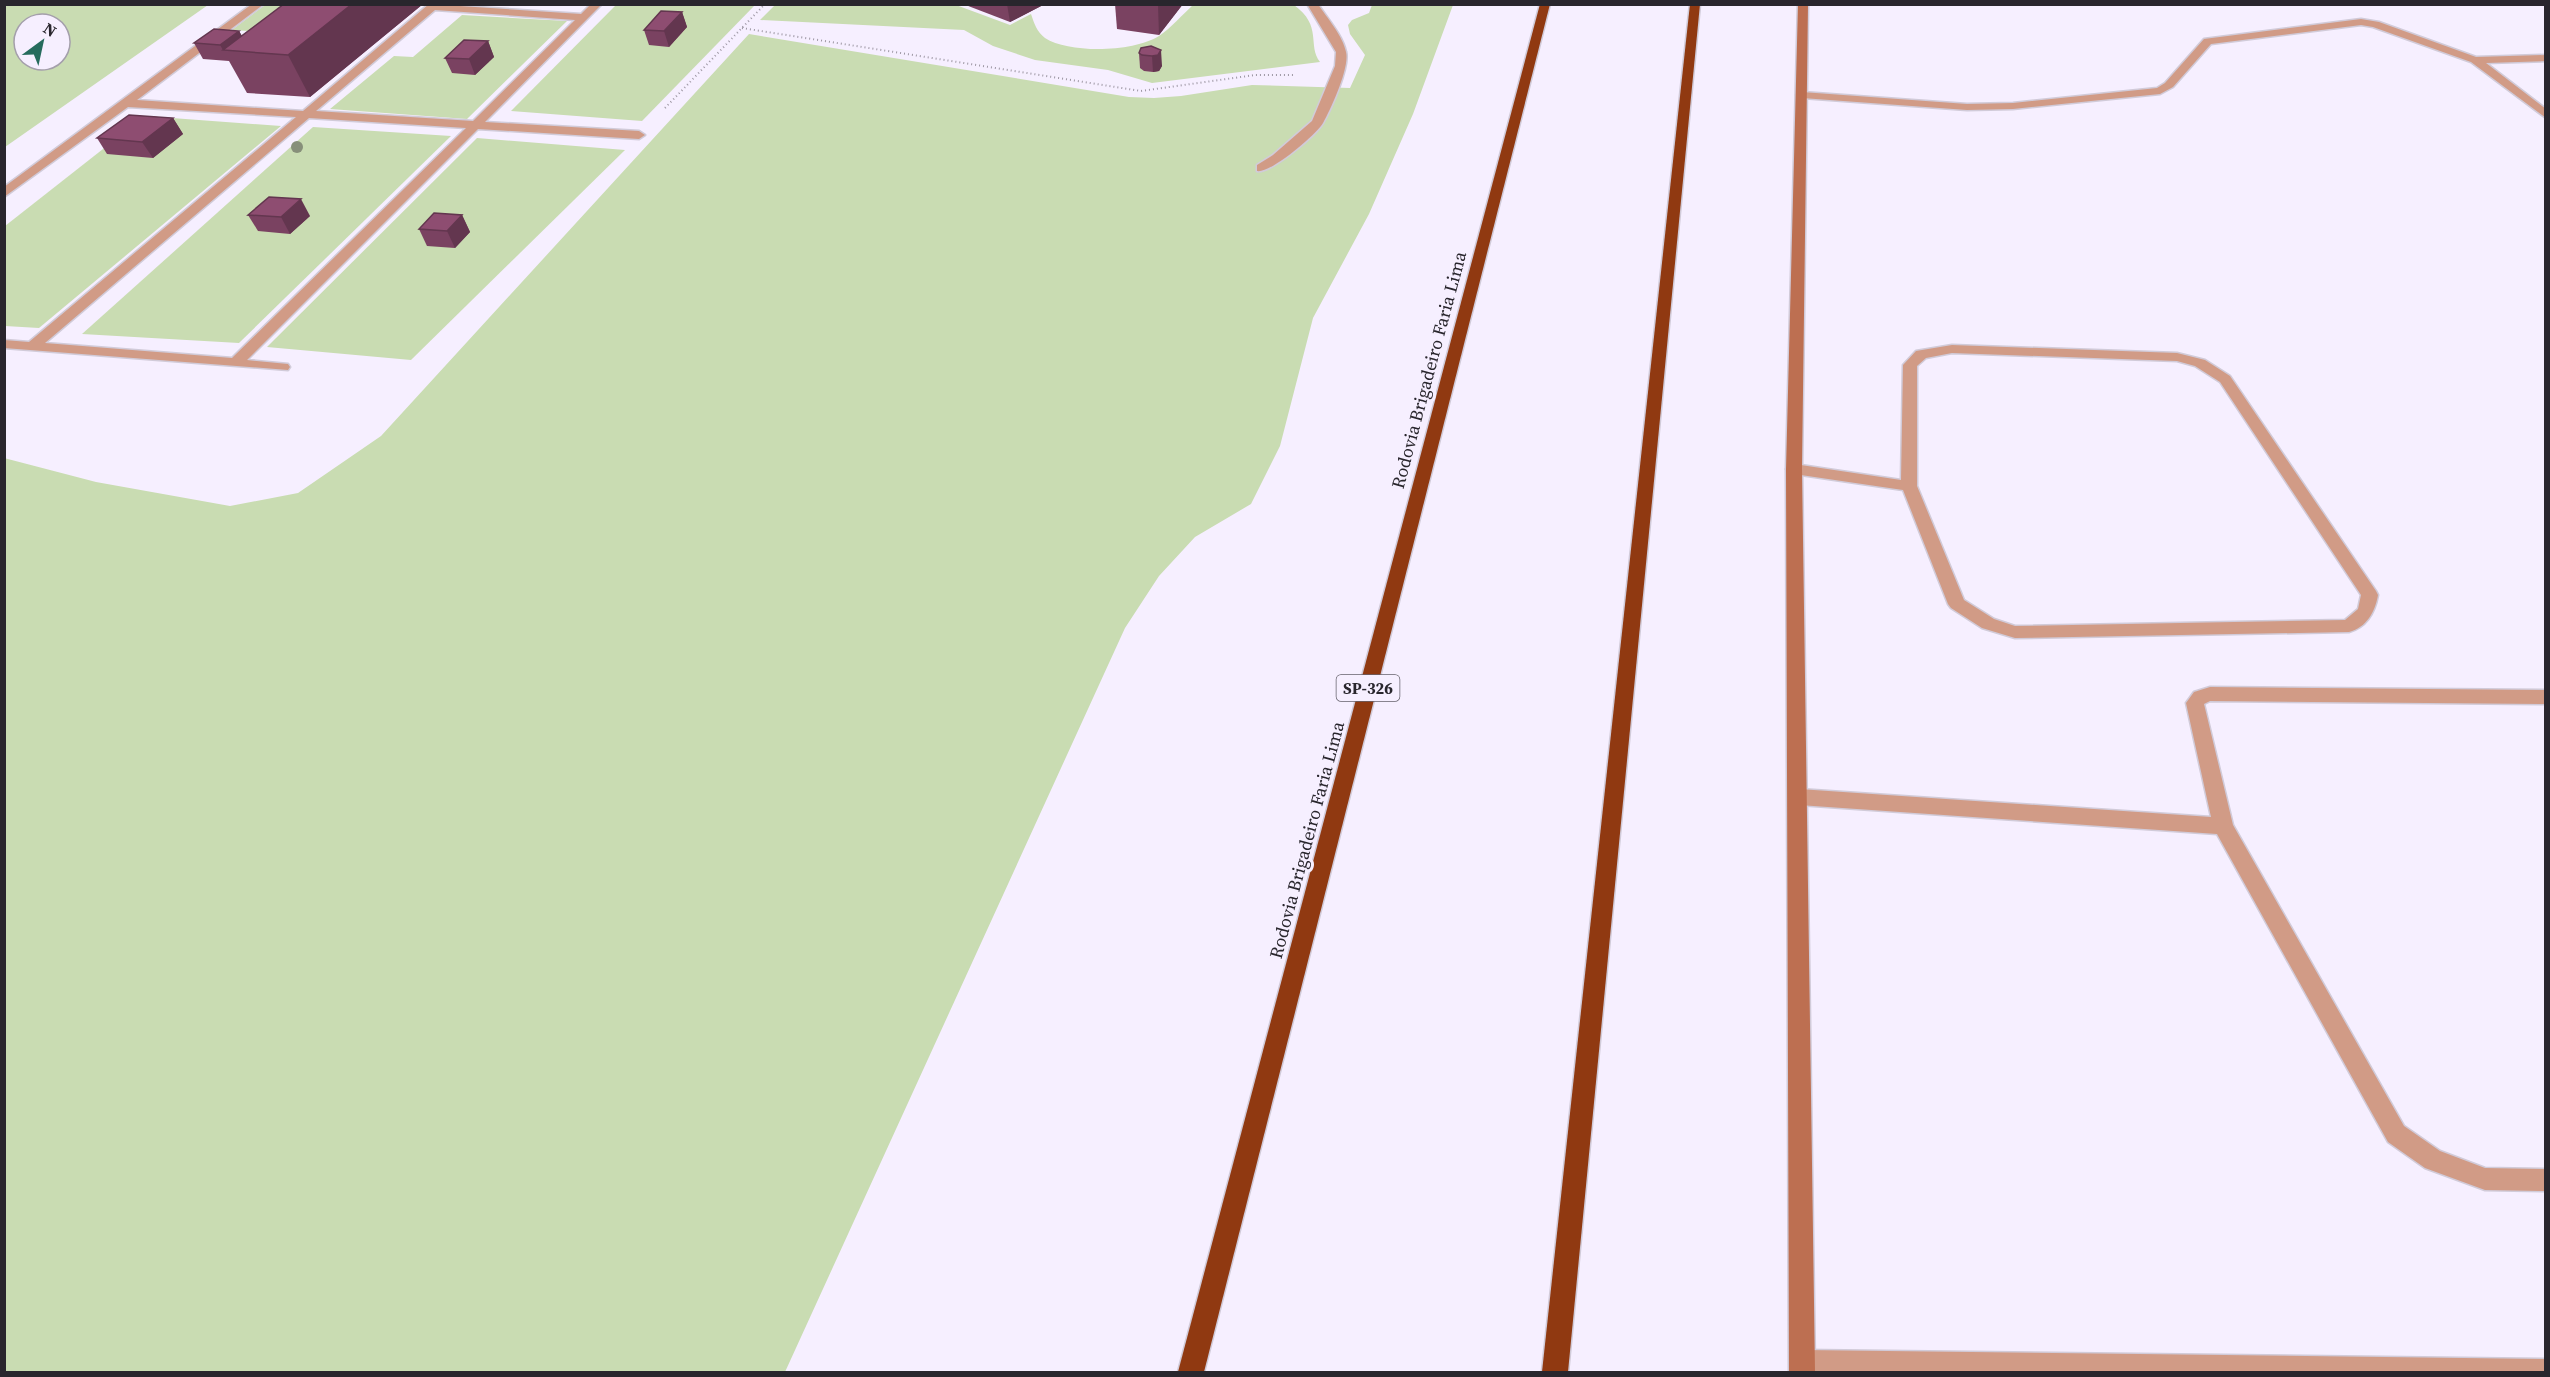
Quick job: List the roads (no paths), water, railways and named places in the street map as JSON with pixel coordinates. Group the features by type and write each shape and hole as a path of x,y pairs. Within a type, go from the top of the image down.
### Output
{"highway":[{"name":"Rodovia Brigadeiro Faria Lima","path":"1191,1372 1545,4"},
{"path":"1555,1372 1695,4"}],"street":[{"path":"4,194 259,4"},
{"path":"236,363 597,4"},
{"path":"1261,168 1317,123 1341,66 1341,52 1312,4"},
{"path":"1803,4 1794,469 1799,797 1802,1368 2546,1372"},
{"path":"33,346 434,6 585,17"},
{"path":"1802,94 1967,107 2013,106 2160,91 2169,85 2208,41 2361,22 2391,28 2475,60 2546,115"},
{"path":"2475,60 2546,58"},
{"path":"126,103 639,135"},
{"path":"4,344 283,367"},
{"path":"1952,349 2177,357 2200,363 2225,379 2370,595 2366,612 2349,627 2015,632 1988,624 1957,604 1910,486 1910,365 1921,354 1952,349"},
{"path":"1794,469 1910,486"},
{"path":"2546,697 2210,694 2200,697 2195,703 2223,826 2396,1134 2433,1161 2485,1179 2546,1180"},
{"path":"1799,797 2223,826"}]}
